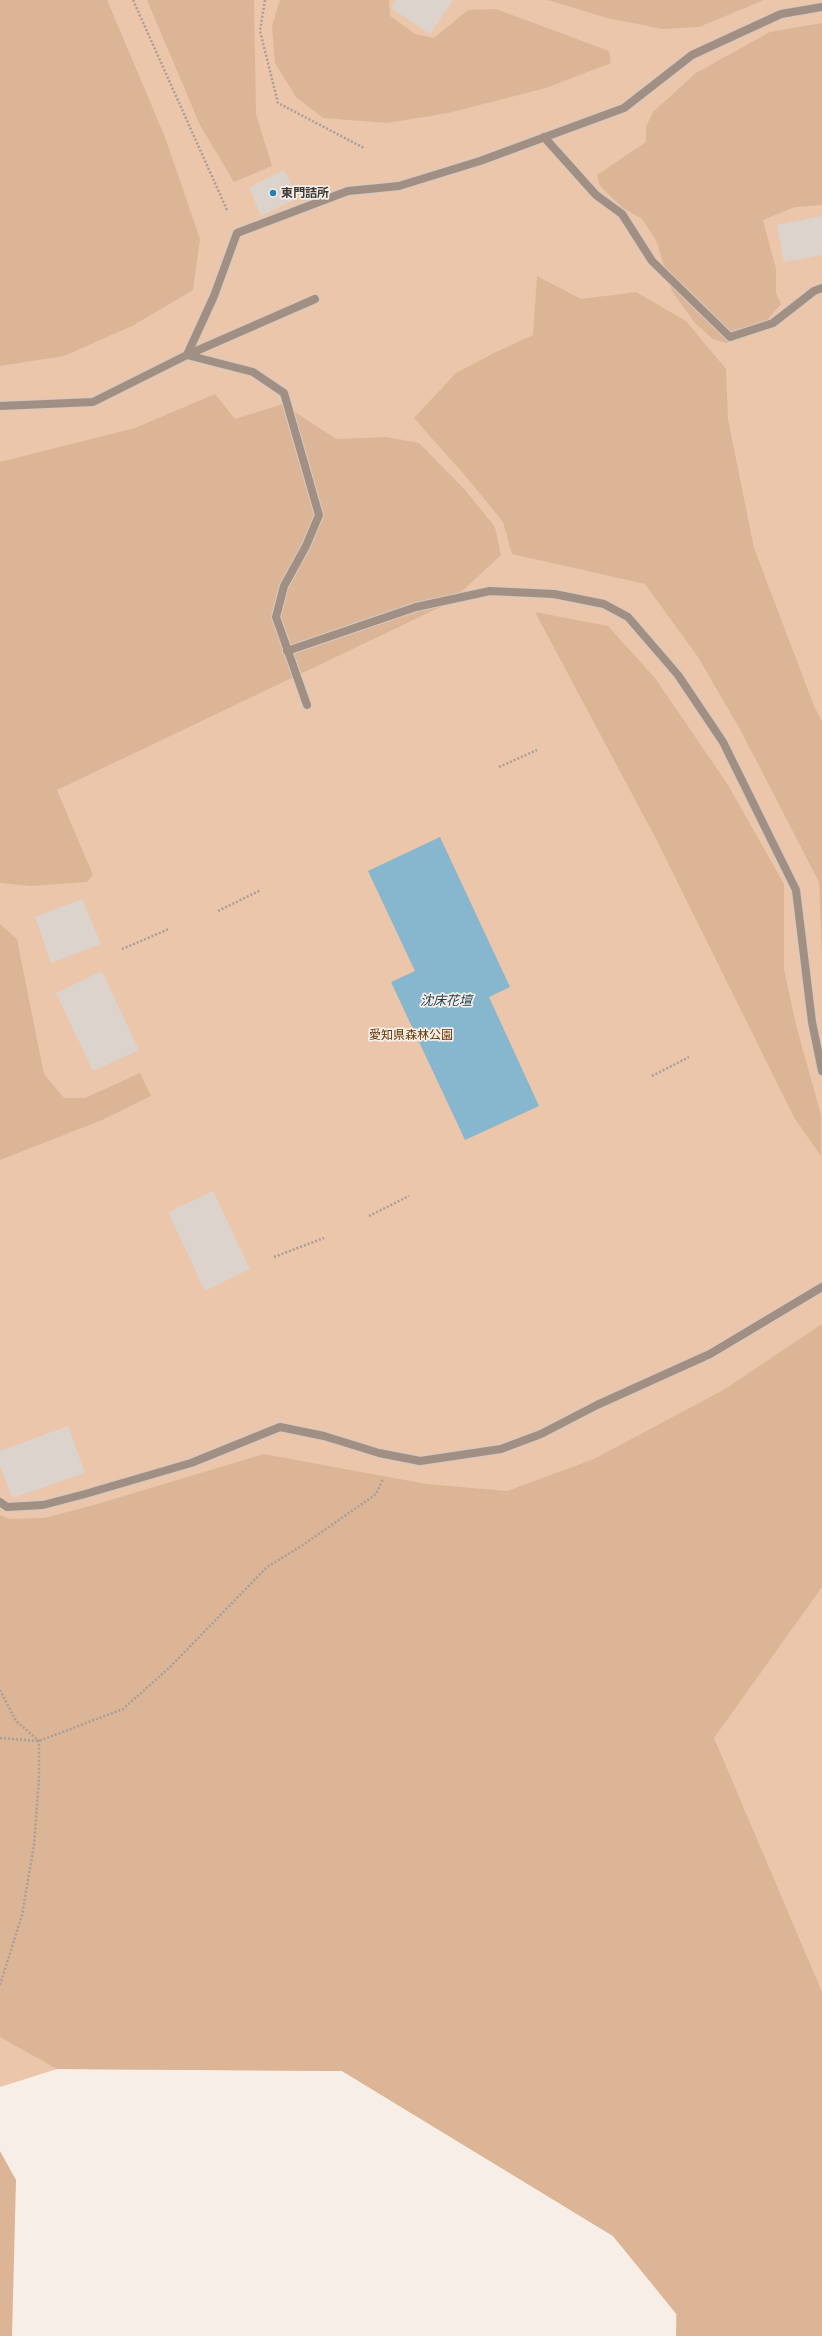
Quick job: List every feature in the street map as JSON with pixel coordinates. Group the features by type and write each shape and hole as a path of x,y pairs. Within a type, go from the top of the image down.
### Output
{"lane":[{"path":"187,355 214,296 237,233 348,191 399,186 480,161 624,108 692,55 781,14 822,7"},
{"path":"544,137 596,195 622,214 652,261 730,337 773,323 814,291 822,288"},
{"path":"0,406 93,402 187,355 315,299"},
{"path":"187,355 253,372 284,393 319,514 306,546 284,586 276,617 307,705"},
{"path":"287,651 416,607 490,591 554,594 604,604 628,617 678,676 723,742 796,890 812,1022 822,1071"},
{"path":"0,1502 7,1507 43,1505 78,1496 191,1463 280,1427 324,1436 420,1461 502,1449 541,1434 597,1404 710,1354 822,1287"}],"path":[{"path":"133,0 237,233"},
{"path":"265,0 260,31 278,103 364,148"},
{"path":"499,767 537,750"},
{"path":"218,911 261,890"},
{"path":"122,949 169,929"},
{"path":"652,1076 689,1057"},
{"path":"369,1216 409,1196"},
{"path":"274,1257 324,1238"},
{"path":"0,1738 39,1741 122,1709 169,1668 267,1567 303,1545 376,1494 394,1455"},
{"path":"0,1690 16,1721 39,1741 39,1778 34,1845 22,1915 0,1985"}],"green space":[{"name":"愛知県森林公園","path":"0,0 822,0 822,2336 676,2336 676,2314 613,2236 342,2071 57,2069 0,2087"}],"shaded area":[{"path":"0,0 107,0 165,137 200,239 193,290 132,326 64,356 0,366"},
{"path":"147,0 254,0 256,114 272,166 234,182 200,125"},
{"path":"280,0 389,0 390,16 415,34 434,38 468,10 496,9 609,51 611,63 546,88 448,113 387,123 323,118 296,97 275,63 272,26"},
{"path":"548,0 764,0 699,27 662,29 607,18"},
{"path":"822,23 822,205 795,207 763,220 776,269 776,293 781,304 767,320 747,337 726,343 713,339 695,323 672,291 656,240 642,219 623,208 600,186 597,175 646,142 646,127 653,112 696,73 770,32"},
{"path":"537,276 581,299 636,292 686,321 726,369 728,419 754,548 814,706 822,721 822,957 819,882 741,731 698,657 645,584 512,554 503,522 468,479 414,418 456,373 533,335"},
{"path":"215,394 235,419 283,404 336,439 387,437 419,443 465,490 495,527 501,555 449,603 57,790 93,875 87,882 31,886 0,883 0,462 135,428"},
{"path":"535,612 608,626 655,678 728,785 784,884 784,969 796,1025 821,1115 821,1156 795,1119 655,837"},
{"path":"0,924 17,939 44,1074 64,1098 85,1098 140,1073 151,1096 102,1120 0,1160"},
{"path":"822,1324 822,1587 714,1738 822,1992 822,2336 676,2336 677,2314 613,2236 342,2071 57,2069 0,2037 0,1515 10,1519 44,1518 94,1505 264,1454 426,1484 507,1491 594,1459 725,1389"},
{"path":"0,2151 16,2180 12,2336 0,2336"}],"water":[{"name":"沈床花壇","path":"440,837 510,987 489,997 539,1106 465,1140 391,982 415,971 368,871"}],"building":[{"path":"396,0 453,0 430,34 391,8"},
{"name":"東門詰所","path":"284,170 298,198 261,216 249,187"},
{"path":"822,216 822,255 784,262 777,225"},
{"path":"82,899 101,944 51,963 35,917"},
{"path":"102,971 139,1050 93,1071 56,993"},
{"path":"213,1191 250,1269 205,1291 168,1212"},
{"path":"68,1426 85,1473 12,1498 0,1465 0,1451"}],"place":[{"name":"東門詰所","path":"273,193"}]}
